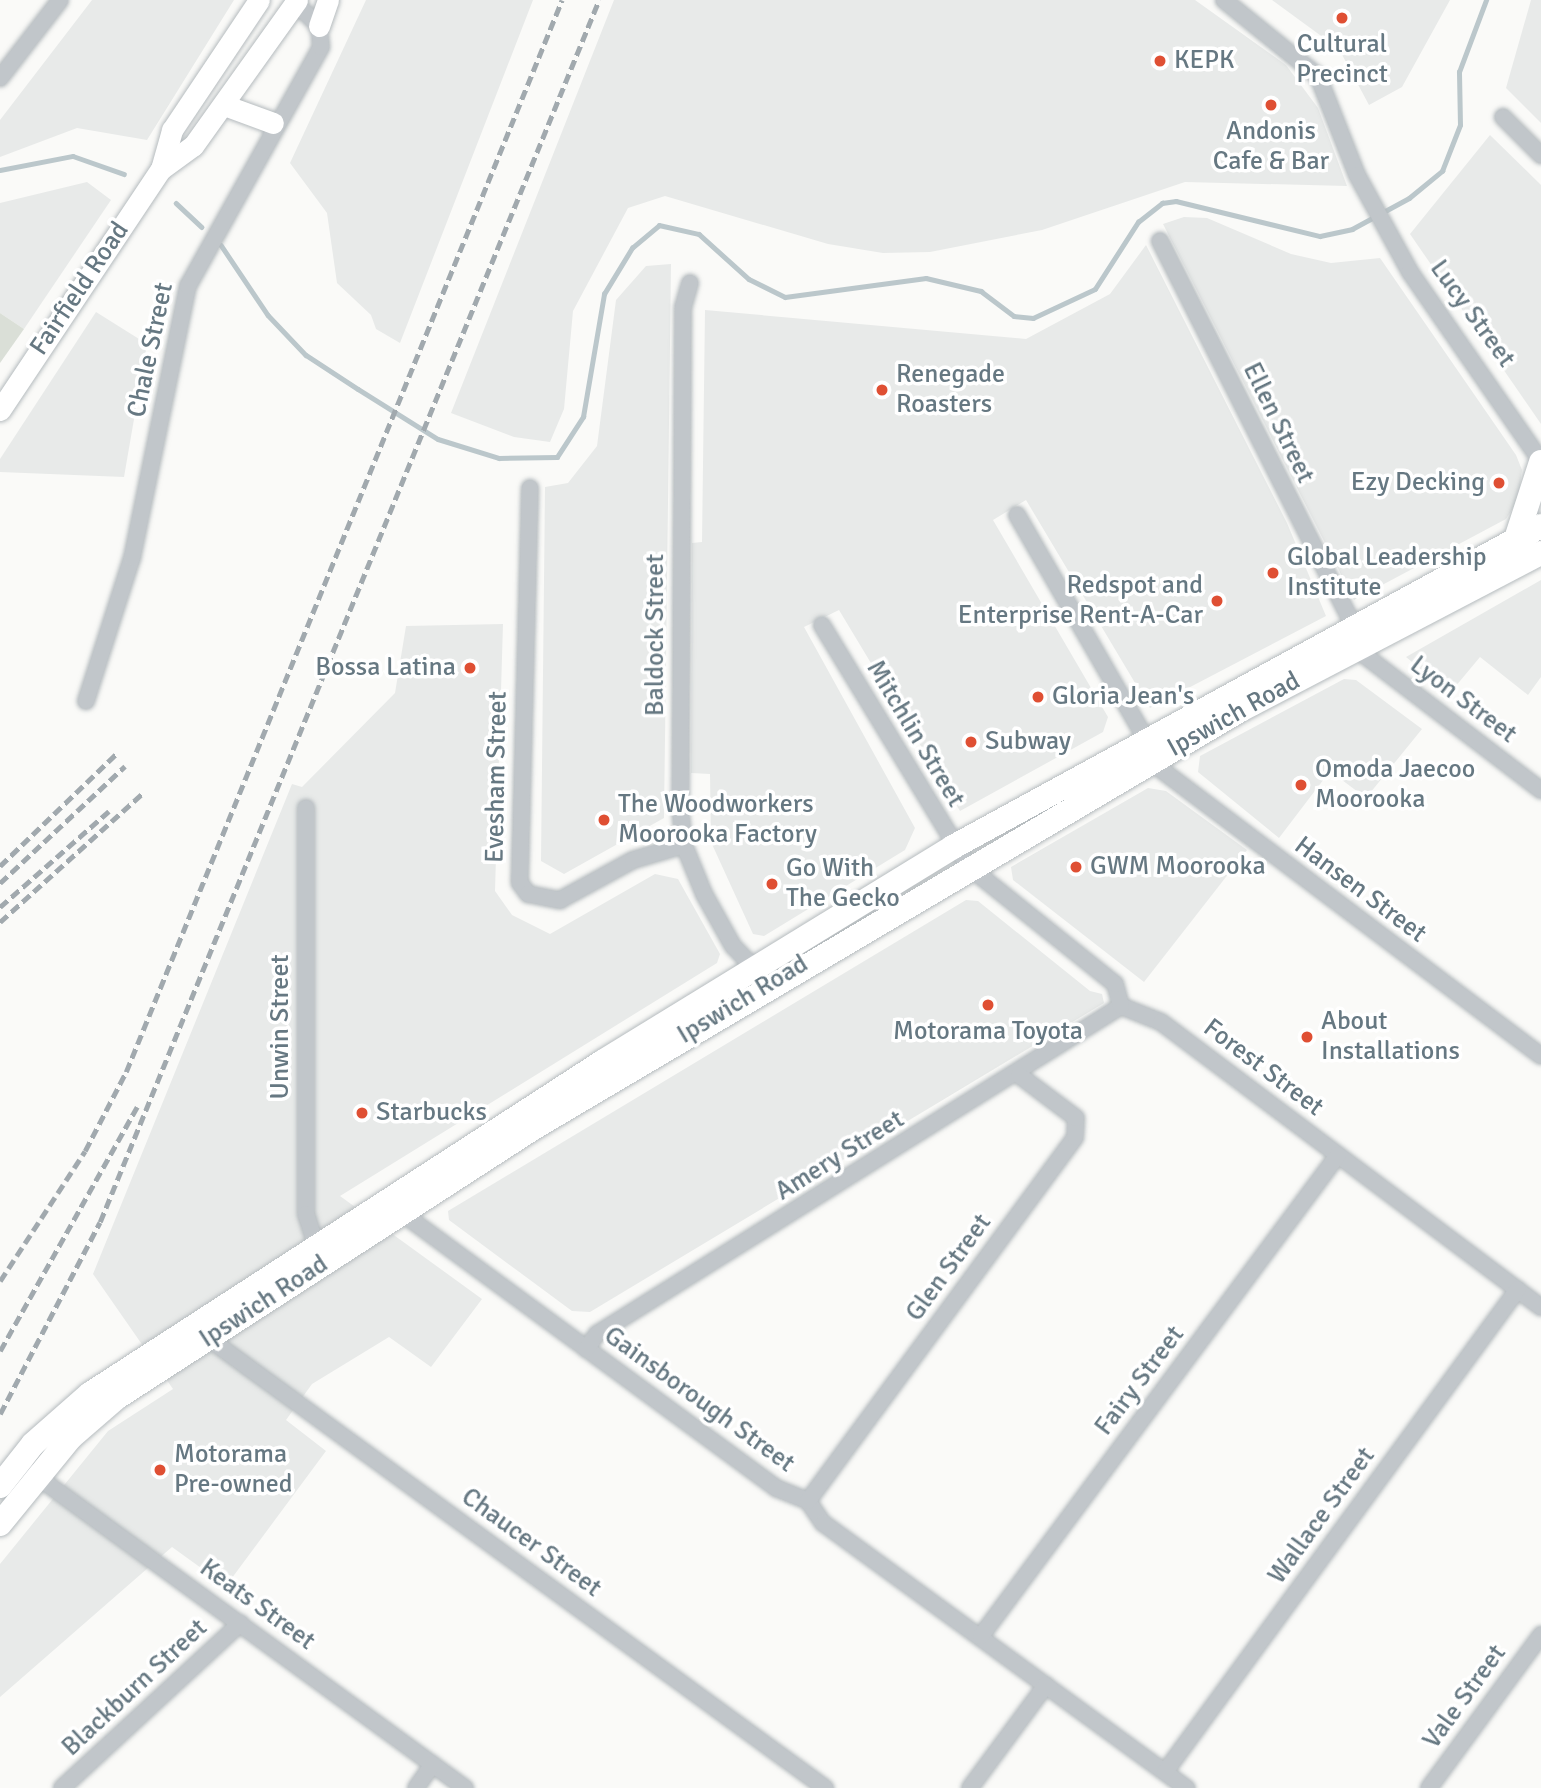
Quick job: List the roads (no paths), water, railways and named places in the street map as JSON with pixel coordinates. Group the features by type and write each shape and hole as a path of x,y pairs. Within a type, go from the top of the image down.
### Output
{"highway":[{"path":"1516,539 1541,461"},
{"name":"Ipswich Road","path":"0,1486 28,1470 97,1413 393,1207 754,968 953,847 1149,751 1354,637 1541,526"},
{"name":"Ipswich Road","path":"1354,637 1541,554"},
{"name":"Ipswich Road","path":"0,1524 28,1470 90,1394 316,1244 393,1207 969,867 1149,751"}],"main road":[{"name":"Fairfield Road","path":"0,410 161,169 172,130 259,0"},
{"path":"319,26 328,0"},
{"name":"Fairfield Road","path":"161,169 193,146 294,1"},
{"path":"223,104 273,124"}],"street":[{"path":"0,78 60,0"},
{"name":"Lucy Street","path":"1224,0 1318,76 1367,194 1389,235 1541,461"},
{"path":"294,1 319,26"},
{"name":"Chale Street","path":"86,701 132,558 185,298 207,247 273,124 319,50 319,26"},
{"path":"1503,117 1541,155"},
{"name":"Ellen Street","path":"1160,241 1354,637"},
{"name":"Baldock Street","path":"690,283 682,308 684,845 733,946 754,968"},
{"name":"Evesham Street","path":"530,488 520,883 528,894 560,900 633,860 684,845"},
{"path":"1017,515 1149,751"},
{"name":"Mitchlin Street","path":"822,625 953,847 969,867"},
{"name":"Lyon Street","path":"1354,637 1541,790"},
{"name":"Hansen Street","path":"1149,751 1541,1056"},
{"name":"Unwin Street","path":"306,808 306,1214 316,1244"},
{"path":"969,867 1115,984 1121,1006"},
{"name":"Amery Street","path":"586,1349 597,1334 1018,1075 1121,1006"},
{"name":"Forest Street","path":"1121,1006 1161,1022 1541,1307"},
{"name":"Glen Street","path":"808,1501 1074,1137 1076,1118 1018,1075"},
{"name":"Fairy Street","path":"981,1636 1338,1155"},
{"name":"Gainsborough Street","path":"393,1207 776,1488 808,1501 823,1524 1187,1788"},
{"name":"Wallace Street","path":"1165,1772 1518,1289"},
{"name":"Chaucer Street","path":"208,1338 825,1788"},
{"name":"Keats Street","path":"28,1470 465,1788"},
{"name":"Blackburn Street","path":"64,1787 241,1623"},
{"name":"Vale Street","path":"1429,1788 1541,1634"},
{"path":"970,1788 1046,1685"},
{"path":"416,1788 433,1764"}],"waterway":[{"path":"221,245 268,315 306,355 358,389 438,439 499,458 557,457 583,417 604,294 632,248 659,225 699,234 749,279 785,297 926,278 981,291 1014,316 1033,318 1095,289 1138,222 1162,203 1176,201 1320,236 1352,229 1409,198 1442,171 1460,125 1459,72 1486,0"},
{"path":"0,170 73,156 124,174"},
{"path":"176,203 202,227"}],"railway":[{"path":"0,1281 85,1151 126,1072 562,0"},
{"path":"0,1414 100,1222 599,0"},
{"path":"0,866 116,754"},
{"path":"0,883 125,766"},
{"path":"0,922 143,793"},
{"path":"0,907 109,811"},
{"path":"0,1351 137,1107"}],"place":[{"name":"Cultural Precinct","path":"1342,18"},
{"name":"KEPK","path":"1160,61"},
{"name":"Andonis Cafe & Bar","path":"1271,105"},
{"name":"Renegade Roasters","path":"882,390"},
{"name":"Ezy Decking","path":"1499,483"},
{"name":"Global Leadership Institute","path":"1273,573"},
{"name":"Redspot and Enterprise Rent-A-Car","path":"1217,601"},
{"name":"Bossa Latina","path":"470,668"},
{"name":"Gloria Jean's","path":"1038,697"},
{"name":"Subway","path":"971,742"},
{"name":"Omoda Jaecoo Moorooka","path":"1301,785"},
{"name":"The Woodworkers Moorooka Factory","path":"604,820"},
{"name":"GWM Moorooka","path":"1076,867"},
{"name":"Go With The Gecko","path":"772,884"},
{"name":"Motorama Toyota","path":"988,1005"},
{"name":"About Installations","path":"1307,1037"},
{"name":"Starbucks","path":"362,1113"},
{"name":"Motorama Pre-owned","path":"160,1470"}]}
